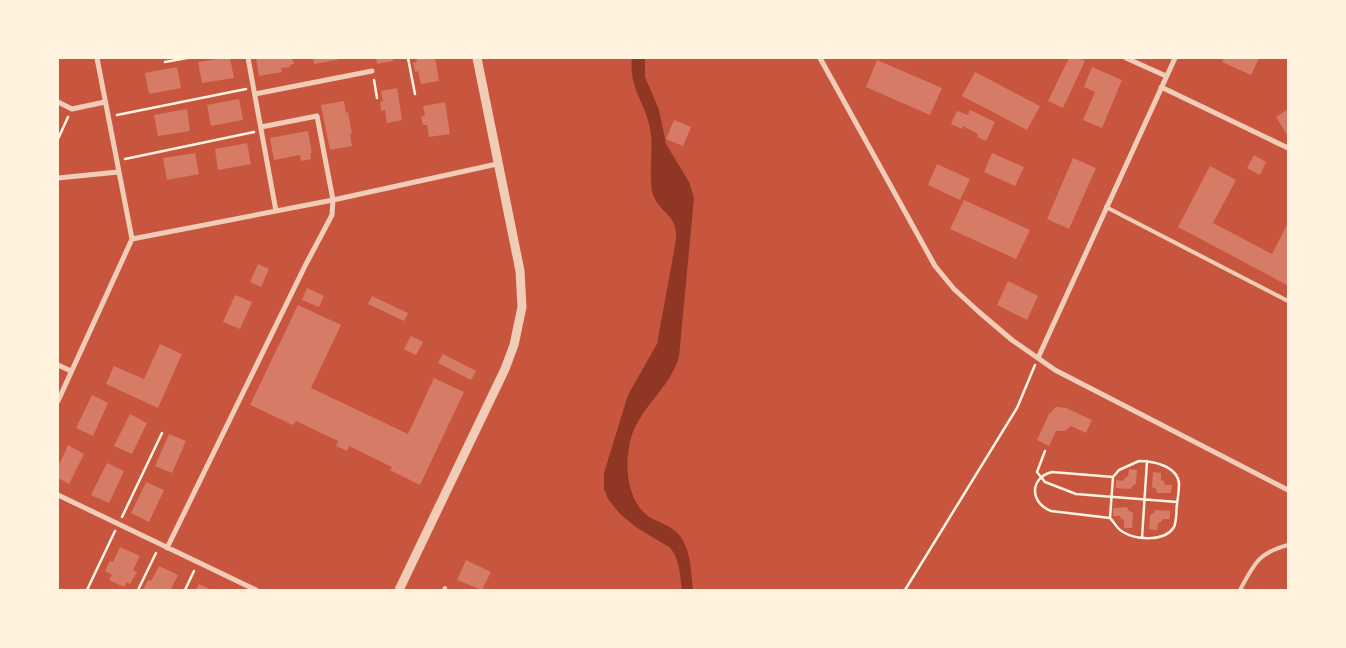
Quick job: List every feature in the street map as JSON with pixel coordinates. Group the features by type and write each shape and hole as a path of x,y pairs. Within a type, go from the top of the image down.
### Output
{"street":[{"path":"58,402 132,239 97,58"},
{"path":"248,58 276,211"},
{"path":"399,590 504,369 518,329 522,307 520,271 477,58"},
{"path":"820,58 936,266 954,289 1012,340 1055,370 1288,490"},
{"path":"1126,58 1166,76"},
{"path":"1038,358 1175,58"},
{"path":"255,94 372,71"},
{"path":"1161,87 1288,148"},
{"path":"58,102 72,109 105,102"},
{"path":"167,548 305,266 332,215 334,200 317,116 261,127"},
{"path":"132,239 334,200 497,164"},
{"path":"58,178 118,172"},
{"path":"58,365 71,372"},
{"path":"58,495 256,590"}],"lane":[{"path":"1106,207 1288,301"},
{"path":"1240,590 1252,567 1264,554 1288,545"}],"path":[{"path":"165,62 187,58"},
{"path":"408,58 415,94"},
{"path":"108,116 254,88"},
{"path":"58,139 72,109"},
{"path":"116,161 253,133 261,127"},
{"path":"905,590 1017,408 1038,358"},
{"path":"87,590 162,432"},
{"path":"1044,451 1037,472 1045,482 1076,494 1177,502"},
{"path":"1142,538 1147,461"},
{"path":"1147,461 1166,467 1178,479 1179,484 1174,527 1169,532 1160,536 1142,538 1124,533 1116,527 1110,518 1112,497 1113,477 1128,464 1147,461"},
{"path":"1110,518 1051,511 1039,504 1035,496 1035,486 1039,478 1052,472 1113,477"},
{"path":"138,590 160,544"},
{"path":"185,590 198,563"}],"shaded area":[{"path":"632,58 645,58 645,77 659,110 666,144 689,182 694,198 679,357 669,378 635,427 629,448 629,482 636,503 643,511 651,518 674,530 684,542 690,562 693,590 682,590 680,573 673,551 637,528 620,514 608,499 604,489 604,473 628,395 657,344 676,240 675,225 657,203 652,192 651,135 646,115 635,88"}],"building":[{"path":"230,58 234,78 202,83 198,62"},
{"path":"256,58 292,58 294,64 290,65 290,67 281,68 282,72 259,76"},
{"path":"313,58 337,58 337,60 314,64"},
{"path":"376,58 392,58 393,61 377,64"},
{"path":"416,58 435,58 439,81 421,84 418,71 415,72 413,63 417,62"},
{"path":"1069,58 1079,58 1085,61 1063,108 1048,101"},
{"path":"1224,58 1259,58 1251,75 1222,62"},
{"path":"877,60 942,88 930,115 866,87"},
{"path":"177,67 181,88 149,94 145,73"},
{"path":"1092,67 1122,80 1102,128 1083,120 1095,92 1084,87"},
{"path":"975,72 1040,106 1027,130 962,96"},
{"path":"397,88 402,120 387,123 385,110 381,111 380,102 383,101 381,91"},
{"path":"239,99 243,120 211,126 207,105"},
{"path":"344,101 352,134 350,134 352,146 330,150 321,105"},
{"path":"445,102 450,134 429,137 427,125 423,125 421,116 425,116 423,106"},
{"path":"187,109 190,131 158,136 154,115"},
{"path":"1288,109 1288,136 1276,117"},
{"path":"970,110 995,122 986,141 977,137 978,134 963,126 962,129 951,124 957,111 968,115"},
{"path":"674,120 691,127 683,146 666,139"},
{"path":"308,131 312,153 310,153 311,159 301,161 300,155 274,160 270,138"},
{"path":"247,143 251,164 218,170 215,149"},
{"path":"195,153 199,174 167,180 163,158"},
{"path":"992,153 1024,167 1015,186 984,172"},
{"path":"1254,155 1266,162 1260,175 1247,168"},
{"path":"1073,158 1096,168 1069,229 1047,219"},
{"path":"937,164 970,179 960,200 928,185"},
{"path":"1210,166 1236,180 1213,223 1272,254 1288,223 1287,285 1178,227"},
{"path":"964,200 1030,230 1016,259 950,229"},
{"path":"258,264 269,269 261,287 250,282"},
{"path":"1008,281 1038,296 1027,320 997,305"},
{"path":"307,288 324,296 319,307 302,300"},
{"path":"235,295 252,302 240,329 223,322"},
{"path":"372,296 408,313 404,321 368,304"},
{"path":"298,305 341,325 311,388 408,434 434,378 464,392 420,485 390,470 392,467 349,446 347,451 336,446 338,441 296,421 293,425 250,405"},
{"path":"411,336 423,342 416,355 404,349"},
{"path":"160,344 182,354 158,408 106,384 114,366 144,379"},
{"path":"443,354 476,371 471,380 438,363"},
{"path":"92,395 108,403 93,436 76,428"},
{"path":"1056,407 1066,408 1092,420 1086,433 1071,426 1065,431 1056,431 1049,446 1037,440 1049,414"},
{"path":"130,414 147,423 132,454 114,446"},
{"path":"169,434 186,441 172,473 155,466"},
{"path":"68,445 84,454 69,484 58,478 58,467"},
{"path":"107,463 124,471 109,503 91,495"},
{"path":"1129,469 1137,470 1136,484 1131,489 1116,488 1116,480 1123,481 1128,476"},
{"path":"1153,472 1161,473 1161,480 1164,481 1165,485 1172,485 1171,493 1157,493 1156,489 1152,487"},
{"path":"146,482 164,490 149,522 131,513"},
{"path":"1127,507 1133,513 1132,528 1124,528 1124,520 1120,516 1113,516 1113,508"},
{"path":"1155,510 1170,511 1170,519 1163,519 1158,523 1157,530 1149,529 1150,515"},
{"path":"120,547 140,556 133,570 137,572 130,584 127,582 124,587 109,580 112,575 105,571 110,561 113,562"},
{"path":"466,560 491,572 482,590 457,580"},
{"path":"159,566 178,575 171,589 175,590 143,590 148,580 151,581"},
{"path":"199,584 212,590 196,590"}]}
